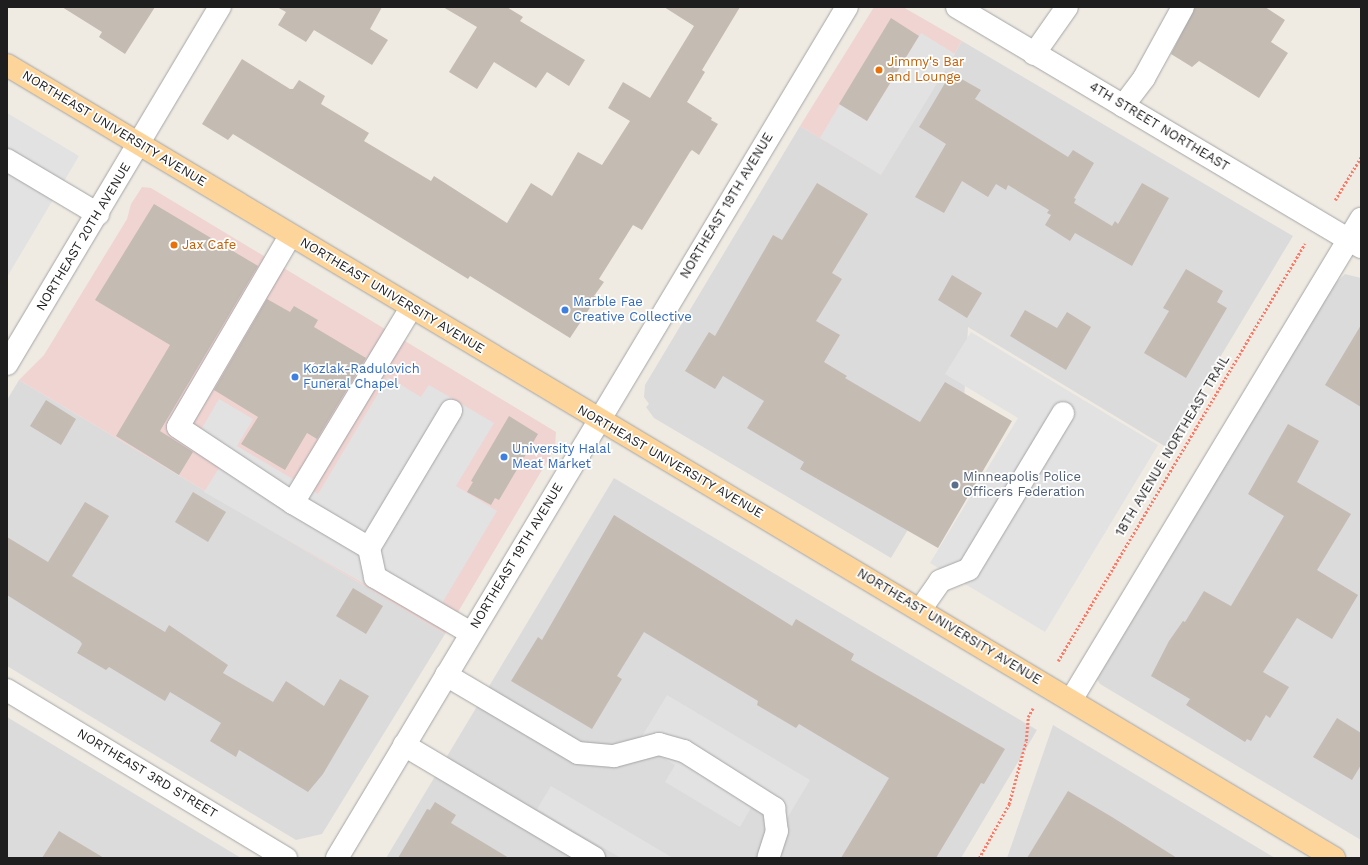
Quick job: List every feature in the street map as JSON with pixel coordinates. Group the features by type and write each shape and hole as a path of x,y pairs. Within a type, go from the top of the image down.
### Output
{"main road":[{"name":"NORTHEAST UNIVERSITY AVENUE","path":"7,65 290,236 1334,858"}],"street":[{"name":"NORTHEAST 20TH AVENUE","path":"7,364 140,144 220,7"},
{"name":"NORTHEAST 19TH AVENUE","path":"337,858 847,7"},
{"name":"4TH STREET NORTHEAST","path":"956,7 1355,244"},
{"path":"1034,54 1067,7"},
{"path":"1122,106 1144,78 1183,7"},
{"path":"7,160 98,214"},
{"path":"1071,700 1355,244 1361,219"},
{"path":"290,236 178,427 294,503 369,548"},
{"path":"294,503 411,308"},
{"path":"451,412 369,548 375,577 471,633"},
{"path":"920,610 940,581 969,569 1063,413"},
{"path":"446,675 578,753 614,756 659,744 684,751 774,808 777,831 768,858"},
{"name":"NORTHEAST 3RD STREET","path":"7,690 286,858"},
{"path":"404,745 594,858"}],"path":[{"path":"1339,194 1361,157"},
{"name":"18TH AVENUE NORTHEAST TRAIL","path":"1062,654 1302,248"},
{"path":"979,858 1010,804 1017,779 1028,717"}],"shaded area":[{"path":"874,7 903,7 962,41 881,175 800,126"},
{"path":"921,33 955,54 881,175 820,138 840,104 867,121"},
{"path":"962,41 1293,236 1166,447 968,327 962,439 891,558 654,418 646,407 649,404 644,397 645,385 800,126 881,174"},
{"path":"7,113 79,156 7,277"},
{"path":"142,187 151,188 556,432 555,448 445,634 19,380 44,355 127,219 131,204"},
{"path":"1345,274 1361,278 1361,840 1100,684 1097,679 1334,285"},
{"path":"971,332 1158,445 1045,632 930,563 1018,418 945,374"},
{"path":"388,377 421,397 429,385 494,423 456,486 497,511 441,605 389,598 204,492 221,465 191,447 219,399 253,419 237,446 318,494"},
{"path":"19,380 445,634 322,834 296,840 7,666 7,400"},
{"path":"614,478 1037,730 961,858 386,858"},
{"path":"667,695 810,780 783,825 752,806 740,827 665,782 675,765 638,743"},
{"path":"7,717 241,858 7,858"},
{"path":"1053,725 1275,858 1007,858"},
{"path":"551,786 673,858 621,858 537,809"}],"building":[{"path":"62,7 155,7 125,54 99,37 102,32"},
{"path":"277,7 382,7 370,29 388,40 372,65 314,30 306,42 278,25 286,12"},
{"path":"443,7 507,7 523,17 520,21 585,60 569,86 547,72 536,88 494,62 477,89 449,72 477,27"},
{"path":"664,7 740,7 702,70 705,72 687,102 712,118 711,120 718,124 699,155 692,150 690,152 642,230 633,225 599,279 604,282 594,296 597,297 570,338 470,276 468,279 233,134 228,140 202,124 242,59 290,89 293,89 299,80 325,96 321,104 369,133 364,141 431,181 434,176 507,223 531,183 552,196 578,152 602,165 630,121 608,108 623,82 650,98 694,26"},
{"path":"1195,7 1265,7 1285,20 1271,42 1288,53 1259,98 1199,61 1192,67 1171,54"},
{"name":"Jimmy's Bar and Lounge","path":"891,18 919,36 867,121 839,104"},
{"path":"951,73 981,90 975,99 1068,157 1073,150 1094,163 1074,198 1076,199 1074,203 1112,226 1115,221 1118,224 1142,183 1169,198 1132,266 1075,233 1070,241 1045,225 1051,215 1047,213 1049,210 1008,185 1006,190 996,184 988,197 962,181 944,213 915,197 946,144 919,127"},
{"path":"817,183 868,214 832,273 842,279 816,321 840,335 824,362 847,376 845,378 920,422 945,382 1012,421 938,548 800,469 804,462 747,428 764,401 723,376 715,389 685,371 709,332 715,336 773,235 782,240"},
{"path":"154,204 258,266 160,431 193,452 179,475 116,436 170,345 95,300"},
{"path":"1186,269 1223,291 1217,302 1227,308 1186,378 1144,353 1169,311 1163,308"},
{"path":"952,275 982,293 967,318 938,300"},
{"name":"Kozlak-Radulovich Funeral Chapel","path":"267,299 290,312 294,306 318,320 314,327 366,358 317,439 307,433 285,470 241,444 258,417 214,390"},
{"path":"1025,310 1057,328 1067,312 1091,327 1066,370 1010,336"},
{"path":"1361,325 1361,407 1325,385"},
{"path":"46,400 76,419 61,445 30,426"},
{"name":"University Halal Meat Market","path":"509,416 538,434 499,500 495,498 491,505 467,492 473,482 471,481"},
{"path":"1288,424 1319,441 1297,482 1351,514 1317,570 1358,595 1332,639 1297,618 1263,672 1289,687 1270,718 1266,715 1251,741 1247,739 1245,742 1186,705 1190,699 1151,676 1169,641 1183,621 1185,622 1204,591 1231,606 1284,516 1248,494"},
{"path":"193,492 226,512 208,542 175,522"},
{"path":"85,502 109,516 72,576 165,632 169,625 228,665 223,673 273,702 286,681 324,706 340,679 369,696 323,774 308,792 239,750 236,757 210,741 221,723 170,692 165,701 109,667 106,670 77,653 82,644 80,641 7,595 7,537 48,562"},
{"path":"614,515 792,626 796,619 854,654 851,660 1005,749 984,784 981,783 936,858 841,858 889,778 799,724 796,728 757,705 758,701 644,632 617,676 622,679 592,729 511,681 538,637 542,640"},
{"path":"353,588 383,606 366,634 336,616"},
{"path":"1337,718 1361,733 1361,765 1352,780 1313,757"},
{"path":"1068,791 1112,817 1177,858 1027,858"},
{"path":"435,802 456,815 451,823 509,858 398,858 427,809 430,810"},
{"path":"59,831 104,858 42,858"}],"place":[{"name":"Jimmy's Bar and Lounge","path":"879,70"},
{"name":"Jax Cafe","path":"174,245"},
{"name":"Marble Fae Creative Collective","path":"565,310"},
{"name":"Kozlak-Radulovich Funeral Chapel","path":"295,377"},
{"name":"University Halal Meat Market","path":"504,457"},
{"name":"Minneapolis Police Officers Federation","path":"955,485"}]}
